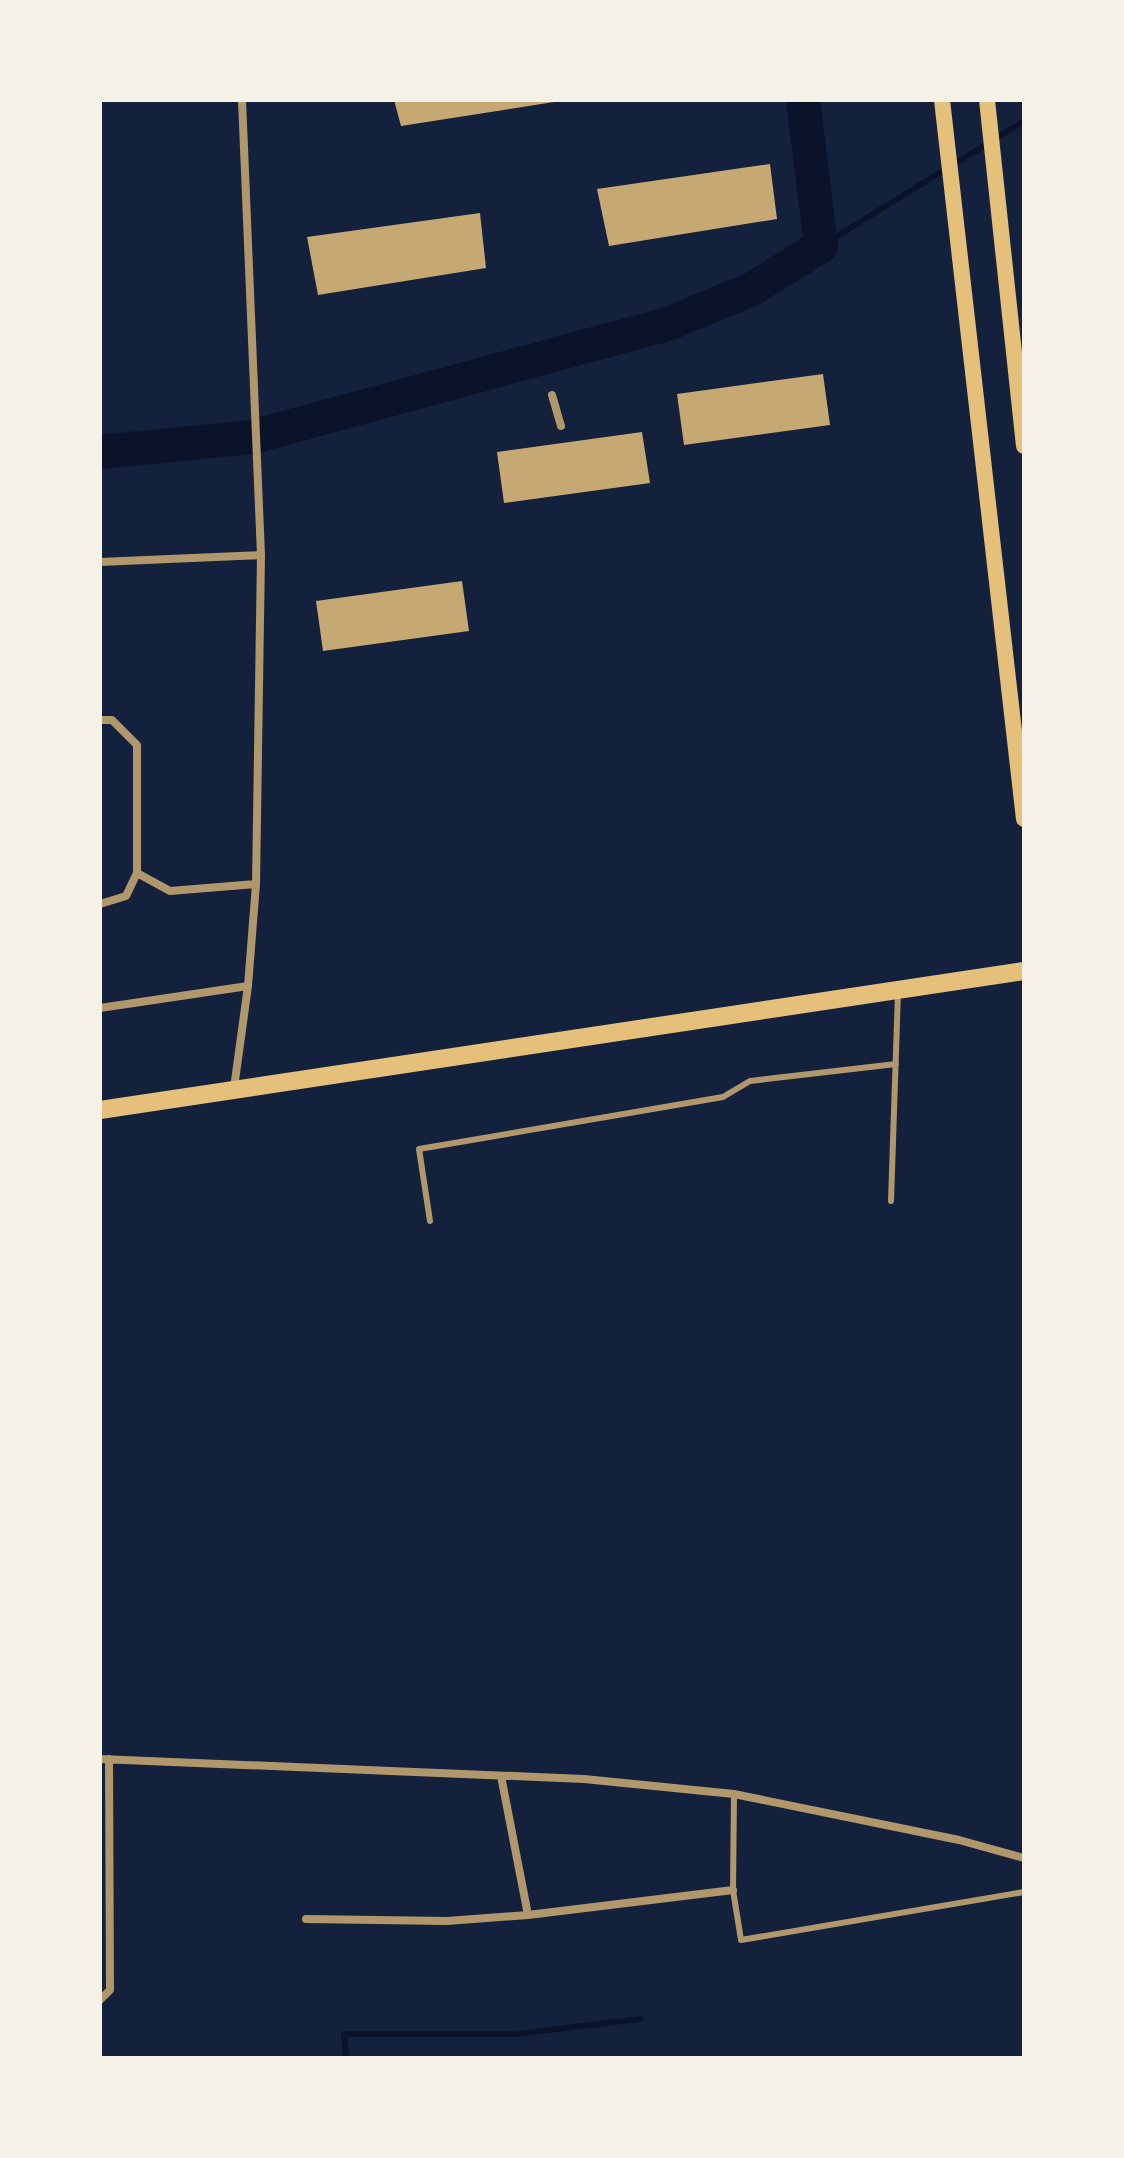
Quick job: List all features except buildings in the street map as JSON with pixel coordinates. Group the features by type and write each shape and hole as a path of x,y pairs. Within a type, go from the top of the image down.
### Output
{"main road":[{"path":"942,100 1024,819"},
{"path":"987,100 1024,446"},
{"path":"100,1110 234,1084 1024,961"},
{"path":"100,1099 234,1084 1024,971"}],"street":[{"path":"234,1084 248,986 256,884 261,555 242,100"},
{"path":"552,395 561,426"},
{"path":"100,562 261,555"},
{"path":"100,720 112,720 137,745 137,873 126,896 100,904"},
{"path":"137,873 170,891 256,884"},
{"path":"100,1008 248,986"},
{"path":"100,2000 110,1990 111,1968 104,1759 584,1779 734,1794 959,1840 1024,1858"},
{"path":"501,1776 528,1915"},
{"path":"306,1919 447,1921 528,1915 733,1890"}],"lane":[{"path":"891,1201 898,989"},
{"path":"430,1221 419,1149 723,1097 750,1081 896,1064"},
{"path":"734,1794 733,1890 741,1940 1024,1892"}],"waterway":[{"path":"100,452 252,437 668,324 752,289 821,246 803,100"},
{"path":"821,246 1024,121"},
{"path":"346,2058 344,2034 517,2034 640,2019"}]}
